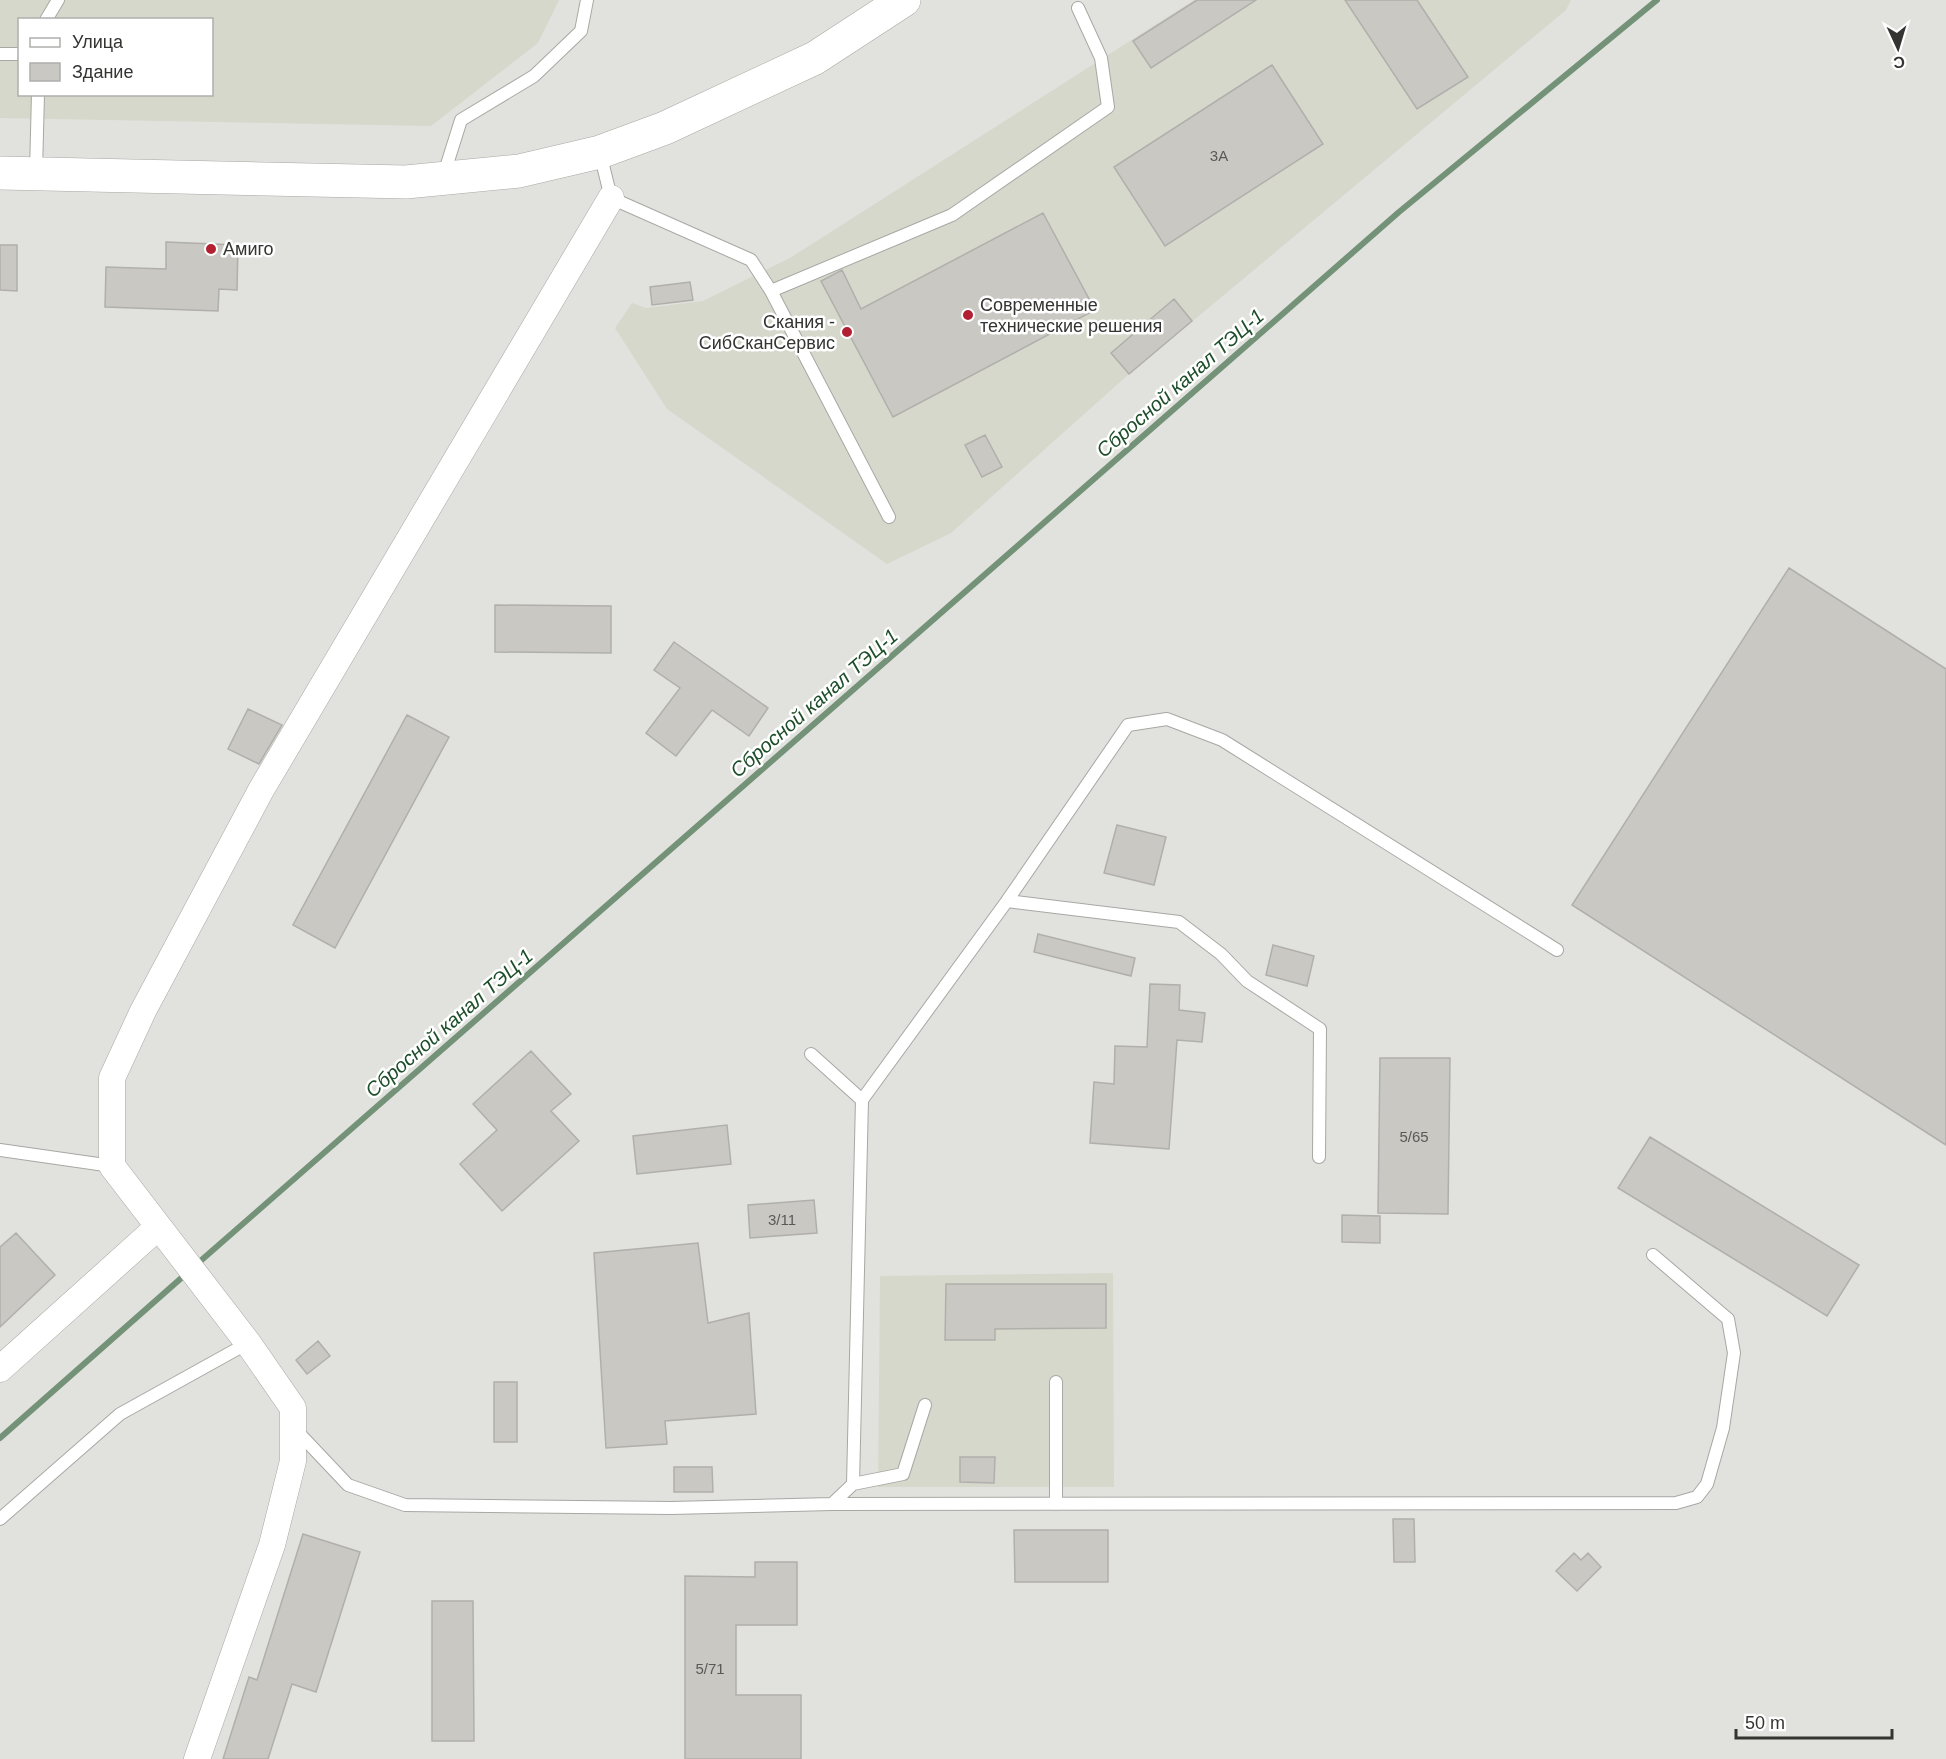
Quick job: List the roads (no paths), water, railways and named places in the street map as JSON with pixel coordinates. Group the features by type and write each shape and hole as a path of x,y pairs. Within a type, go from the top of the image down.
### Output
{"main road":[{"path":"0,173 406,182 519,171 600,152 665,128 815,57 904,0"}],"street":[{"path":"197,1759 272,1545 293,1461 293,1408 248,1342 112,1166 112,1078 143,1011 261,790 611,198"},
{"path":"0,1369 165,1236"}],"lane":[{"path":"47,18 58,0"},
{"path":"443,178 461,120 542,69 581,31 587,0"},
{"path":"771,291 952,214 1108,107 1101,58 1078,8"},
{"path":"0,54 18,54"},
{"path":"36,174 38,96"},
{"path":"600,152 611,198 752,260 771,291 889,517"},
{"path":"853,1484 862,1100 1007,901 1128,725 1167,719 1222,740 1557,950"},
{"path":"1007,901 1179,922 1221,954 1247,981 1320,1029 1319,1157"},
{"path":"811,1054 862,1100"},
{"path":"0,1150 112,1166"},
{"path":"293,1427 348,1485 405,1505 671,1508 832,1504 1676,1503 1697,1497 1707,1484 1723,1428 1734,1353 1728,1319 1653,1256"},
{"path":"0,1519 120,1414 248,1342"},
{"path":"1056,1382 1056,1504"},
{"path":"832,1504 853,1484 903,1474 925,1405"}],"waterway":[{"name":"Сбросной канал ТЭЦ-1","path":"197,1264 1399,212 1657,0"},
{"name":"Сбросной канал ТЭЦ-1","path":"0,1438 187,1273"}],"place":[{"name":"Амиго","path":"211,249"},
{"name":"Современные технические решения","path":"968,315"},
{"name":"Скания - СибСканСервис","path":"847,332"}]}
